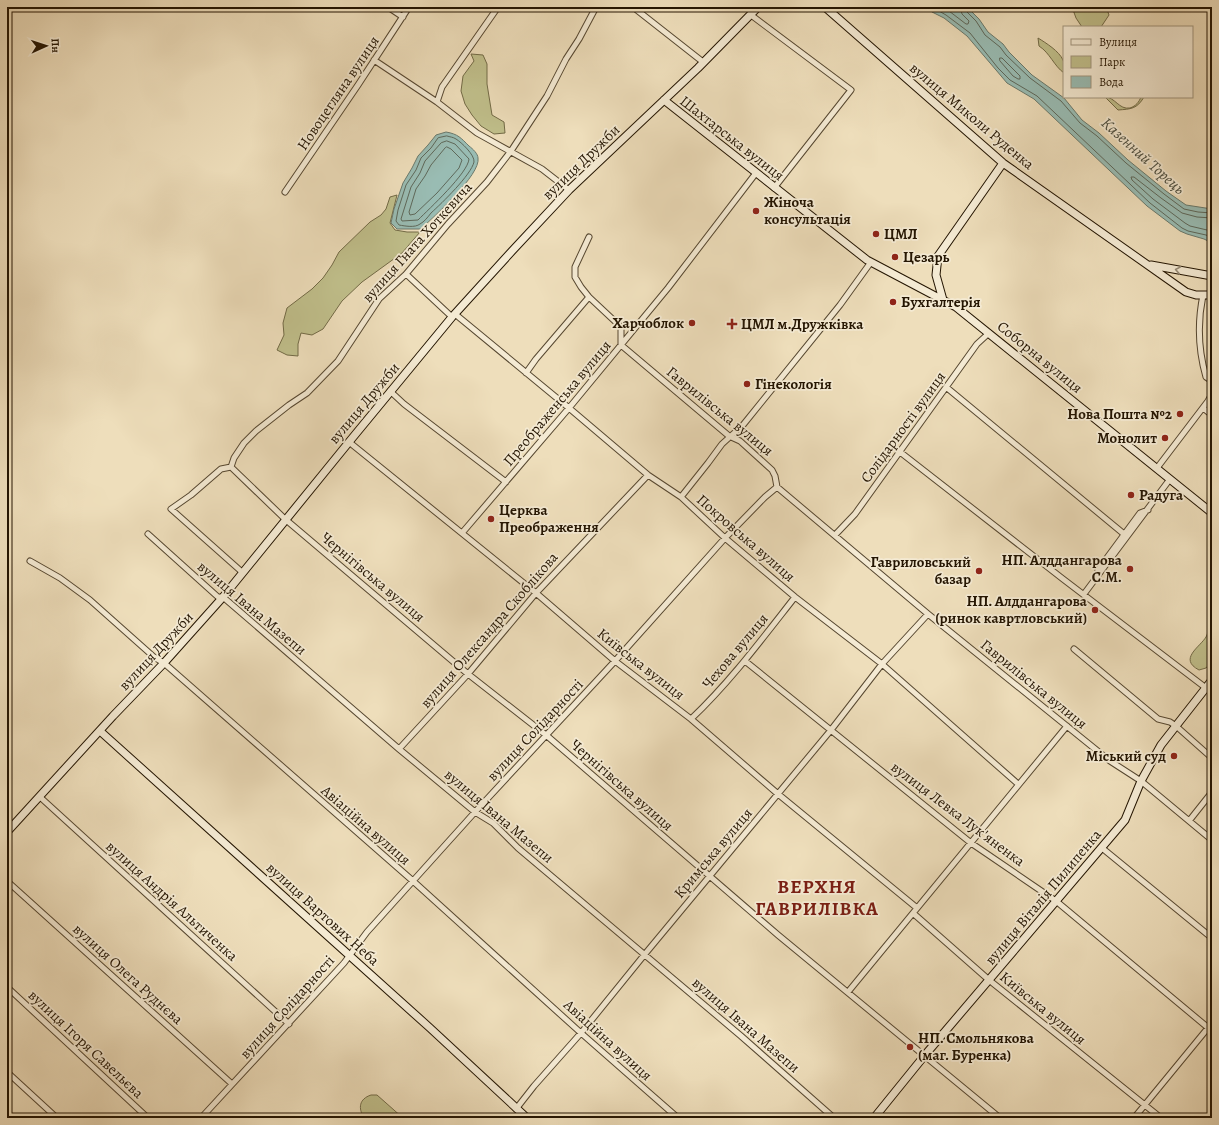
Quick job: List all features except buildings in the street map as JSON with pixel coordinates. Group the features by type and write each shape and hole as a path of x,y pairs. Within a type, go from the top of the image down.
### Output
{"street":[{"path":"388,7 403,17"},
{"name":"Новоцегляна вулиця","path":"285,192 409,7"},
{"path":"436,102 442,87 498,7"},
{"name":"вулиця Гната Хоткевича","path":"231,467 234,458 244,443 256,431 307,393 338,361 379,299 406,274 448,224 487,182 511,151 547,96 566,59 579,39 596,7"},
{"path":"633,7 703,62"},
{"name":"вулиця Дружби","path":"7,832 164,663 222,597 390,391 454,315 512,250 569,190 664,100 758,7"},
{"name":"вулиця Миколи Руденка","path":"825,7 1003,163 1186,292 1196,295 1212,295"},
{"path":"752,14 851,90 774,188"},
{"path":"374,60 436,102 477,133 542,169 569,190"},
{"name":"Шахтарська вулиця","path":"664,100 867,260 944,300"},
{"path":"944,300 936,274 938,256 1003,163"},
{"name":"Преображенська вулиця","path":"462,533 569,408 668,288 756,173"},
{"path":"589,237 575,267 575,277 589,297 621,327 621,345"},
{"path":"681,497 722,444 743,425 840,305 871,262"},
{"name":"вулиця Миколи Руденка","path":"1148,265 1209,275"},
{"name":"Покровська вулиця","path":"406,274 648,475 681,497 725,538 795,597 882,664 1018,784"},
{"path":"1203,295 1199,319 1199,346 1206,377 1212,381"},
{"path":"526,373 536,359 589,297"},
{"name":"Соборна вулиця","path":"944,300 956,307 989,333 1212,513"},
{"name":"Солідарності вулиця","path":"835,535 855,514 977,344 989,333"},
{"name":"Гаврилівська вулиця","path":"621,345 730,436 740,441 772,470 776,476 776,487 928,614 1110,761 1141,781 1212,840"},
{"path":"946,387 1124,534"},
{"path":"390,391 404,404 506,482"},
{"path":"1157,468 1208,402 1212,394"},
{"path":"1203,408 1212,415"},
{"name":"Київська вулиця","path":"348,442 536,593 615,661 691,719 778,794 917,908"},
{"path":"900,452 1206,688"},
{"path":"231,467 221,469 191,495 171,509 242,572"},
{"name":"Чернігівська вулиця","path":"231,467 286,519 468,674 546,736 778,935 1000,1118"},
{"name":"вулиця Олександра Скоблікова","path":"400,749 468,674 536,593 648,475"},
{"path":"1083,594 1170,479"},
{"name":"вулиця Солідарності","path":"201,1118 350,956 367,932 475,812 615,661 725,538 776,487"},
{"path":"1083,594 1140,513 1148,510"},
{"name":"вулиця Івана Мазепи","path":"148,534 218,597 222,597 475,812 493,823 518,848 741,1036 834,1118"},
{"name":"Авіаційна вулиця","path":"30,561 60,578 90,600 154,657 164,663 678,1118"},
{"name":"Чехова вулиця","path":"691,719 745,661 795,597"},
{"name":"Кримська вулиця","path":"516,1109 534,1086 581,1033 831,730 882,664 928,614"},
{"path":"1074,649 1158,719 1170,722 1176,726 1212,758"},
{"name":"вулиця Левка Лук'яненка","path":"745,661 970,842 1056,901 1211,1027"},
{"name":"вулиця Віталія Пилипенка","path":"874,1118 925,1055 1125,820 1141,781 1161,745 1212,680"},
{"path":"848,992 914,914 917,908 970,842 1067,726"},
{"name":"вулиця Вартових Неба","path":"100,731 430,1028 526,1118"},
{"path":"1189,821 1212,792"},
{"name":"вулиця Андрія Альтиченка","path":"40,797 289,1024"},
{"path":"1102,848 1212,938"},
{"name":"вулиця Олега Руднєва","path":"7,881 232,1084"},
{"name":"Київська вулиця","path":"914,914 989,980 1161,1118"},
{"name":"вулиця Ігоря Савельєва","path":"7,987 148,1118"},
{"path":"1134,1118 1144,1104 1211,1027"},
{"path":"7,1072 57,1118"}],"green space":[{"path":"1072,7 1106,7 1109,15 1102,26 1081,26 1076,18"},
{"path":"1038,38 1059,53 1063,60 1063,72 1057,67 1046,52 1039,46"},
{"path":"471,54 483,55 487,64 487,84 492,115 504,122 505,133 494,134 481,126 465,104 461,91 463,76 474,61"},
{"path":"1106,98 1112,99 1123,107 1130,108 1134,106 1140,98 1143,98 1139,104 1133,108 1118,110"},
{"path":"397,195 390,223 395,230 420,232 402,253 362,282 342,301 323,329 312,335 301,333 298,344 298,356 287,355 277,350 284,335 283,323 287,308 312,289 323,278 339,252 370,222 381,215 386,209 390,197"},
{"path":"1212,618 1212,661 1206,668 1199,670 1190,662 1190,657 1206,637 1209,621"},
{"path":"371,1095 377,1095 403,1118 364,1118 360,1107 362,1101"}],"water":[{"path":"926,7 967,7 979,19 988,32 1003,44 1032,75 1064,98 1082,120 1099,133 1128,160 1186,205 1212,209 1212,243 1180,231 1147,206 1034,99 1007,83 967,36 944,18"},
{"path":"446,132 459,137 474,150 478,156 477,165 472,175 445,206 421,229 397,229 391,223 403,183 418,156 436,135"}],"place":[{"name":"Жіноча консультація","path":"756,211"},
{"name":"ЦМЛ","path":"876,234"},
{"name":"Цезарь","path":"895,257"},
{"name":"Бухгалтерія","path":"893,302"},
{"name":"Харчоблок","path":"692,323"},
{"name":"ЦМЛ м.Дружківка","path":"732,324"},
{"name":"Гінекологія","path":"747,384"},
{"name":"Нова Пошта №2","path":"1180,414"},
{"name":"Монолит","path":"1165,438"},
{"name":"Радуга","path":"1131,495"},
{"name":"Церква Преображення","path":"491,519"},
{"name":"НП. Алддангарова С.М.","path":"1130,569"},
{"name":"Гавриловський базар","path":"979,571"},
{"name":"НП. Алддангарова (ринок кавртловський)","path":"1095,610"},
{"name":"Міський суд","path":"1174,756"},
{"name":"НП. Смольнякова (маг. Буренка)","path":"910,1047"}],"district":[{"name":"ВЕРХНЯ ГАВРИЛІВКА","path":"817,898"}],"water label":[{"name":"Казенний Торець","path":"1143,156"}]}
